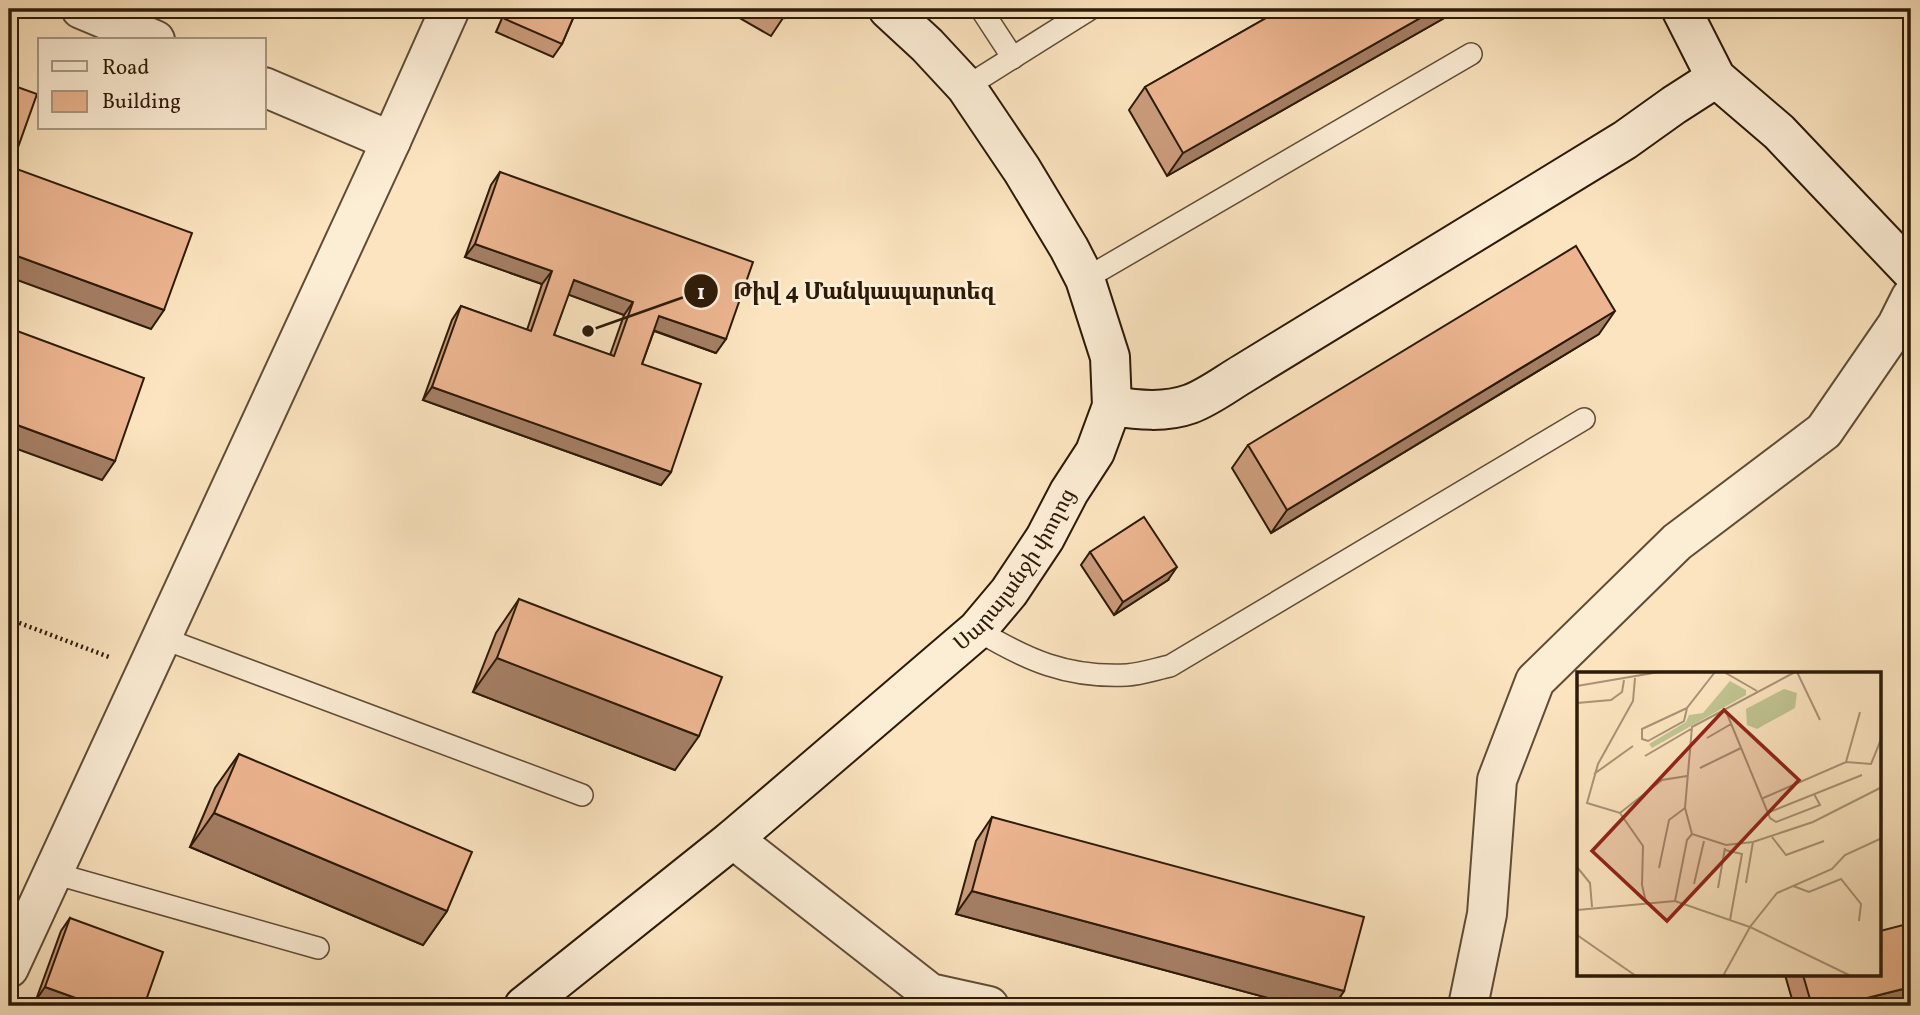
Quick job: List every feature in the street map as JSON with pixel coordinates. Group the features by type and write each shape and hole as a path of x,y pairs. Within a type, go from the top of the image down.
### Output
{"street":[{"path":"81,9 150,38"},
{"path":"9,968 450,9"},
{"name":"Սարալանջի փողոց","path":"524,1006 733,839 977,630 1009,592 1045,538 1069,492 1095,452 1112,406 1110,357 1085,279 1069,248 1022,170 966,88 928,45 888,9"},
{"path":"1681,9 1716,78 1779,132 1911,271"},
{"path":"1112,406 1140,411 1191,404 1625,140 1716,78"},
{"path":"266,88 391,141"},
{"path":"1468,1006 1487,914 1497,780 1535,681 1677,542 1824,431 1897,325 1911,297"},
{"path":"733,839 930,993 989,1006"}],"lane":[{"path":"981,9 1013,58"},
{"path":"966,88 1090,9"},
{"path":"1085,279 1471,54"},
{"path":"977,630 1038,663 1077,674 1128,675 1170,666 1584,419"},
{"path":"154,654 582,795"},
{"path":"53,873 318,948"}],"path":[{"path":"9,619 154,654"}],"building":[{"path":"510,9 577,9 562,44 505,19"},
{"path":"769,9 789,9 784,18"},
{"path":"1282,9 1436,9 1183,153 1145,87"},
{"path":"9,84 37,94 11,167 192,233 164,310 9,253"},
{"path":"500,172 753,262 726,339 659,316 642,364 701,384 671,472 432,387 461,306 531,331 552,271 475,244","holes":["574,280 633,302 614,356 554,335"]},
{"path":"1576,246 1615,311 1287,510 1248,445"},
{"path":"9,328 144,378 115,461 9,422"},
{"path":"1144,517 1177,567 1123,602 1090,552"},
{"path":"519,599 722,677 699,736 497,658"},
{"path":"239,754 472,852 447,911 214,813"},
{"path":"992,817 1364,917 1344,991 972,891"},
{"path":"70,918 163,952 144,1006 98,1006 45,987"},
{"path":"1911,923 1911,987 1835,1006 1812,1006 1803,976 1882,976 1882,930"},
{"path":"700,1001 713,1006 698,1006"}],"place":[{"name":"Թիվ 4 Մանկապարտեզ","path":"588,331"}]}
